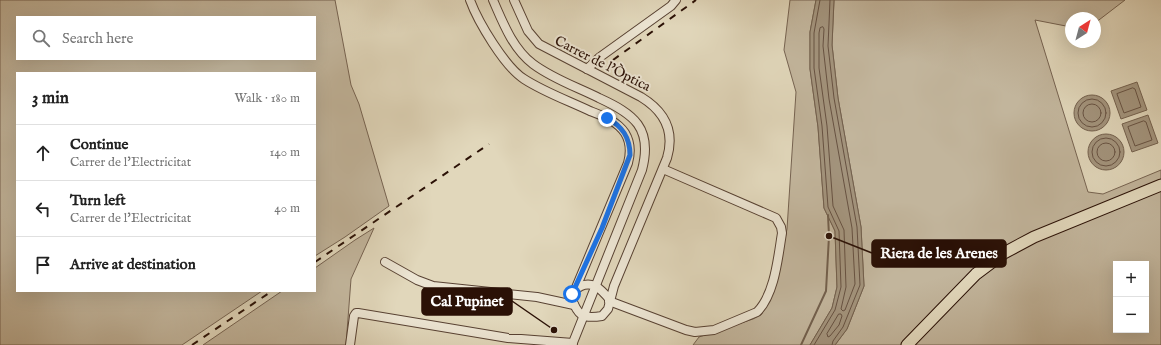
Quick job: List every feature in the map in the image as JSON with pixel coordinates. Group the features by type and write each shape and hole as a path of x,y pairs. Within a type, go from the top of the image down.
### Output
{"main road":[{"path":"906,345 976,274 1004,253 1034,237 1161,185"}],"street":[{"path":"470,0 481,24 515,72 535,86 614,122 626,134 630,147 628,163 573,297 579,314 584,316"},
{"path":"350,345 354,316 356,313 508,338 572,344 584,316 642,170 645,148 643,135 632,117 621,108 544,71 524,57 511,38 493,0"},
{"name":"Carrer de l'Òptica","path":"514,0 524,23 533,38 547,49 641,97 658,110 666,124 670,141 670,149 614,286 608,309 602,316 584,316"},
{"path":"587,69 600,57 674,3"},
{"path":"384,262 417,280 433,286 537,297 558,301 573,297 579,286 596,286 610,300 686,330 700,332 714,330 757,312 764,302 772,283 782,233 781,227 776,218 662,169"},
{"path":"586,265 584,275 586,286"},
{"path":"603,292 614,286"}],"shaded area":[{"path":"0,0 335,0 351,85 359,104 389,206 316,255 316,72 16,72 16,292 261,292 182,345 0,345"},
{"path":"790,0 816,0 810,32 810,69 818,127 824,208 835,231 837,287 832,308 810,345 693,345 699,337 761,315 776,283 787,229 796,92 784,50"},
{"path":"834,0 1125,0 1101,18 1101,12 1065,12 1065,26 1035,20 1088,192 1103,194 1161,170 1161,345 835,345 847,329 864,286 861,227 838,98 832,45"},
{"path":"374,228 351,279 346,345 203,345 281,292 316,292 316,267"}],"water":[{"path":"816,0 834,0 832,45 838,98 861,227 864,286 847,329 835,345 810,345 832,308 837,287 835,231 824,208 818,127 810,69 810,32"},
{"path":"1137,82 1147,110 1121,119 1111,91"},
{"path":"1092,95 1105,100 1110,113 1105,126 1092,131 1079,126 1074,113 1079,100"},
{"path":"1148,115 1158,143 1132,152 1122,124"},
{"path":"1110,134 1119,139 1123,145 1123,159 1119,165 1110,170 1102,170 1093,165 1089,159 1088,148 1093,139 1099,135"}],"waterway":[{"path":"801,345 826,291 829,236 828,215"}],"railway":[{"path":"613,60 696,0"},
{"path":"316,261 489,144"},
{"path":"192,345 271,292"}],"place":[{"name":"Riera de les Arenes","path":"829,236"},
{"name":"Cal Pupinet","path":"554,330"}],"route":[{"path":"572,294 602,228 630,155 630,147 626,134 614,122 607,118"}]}
